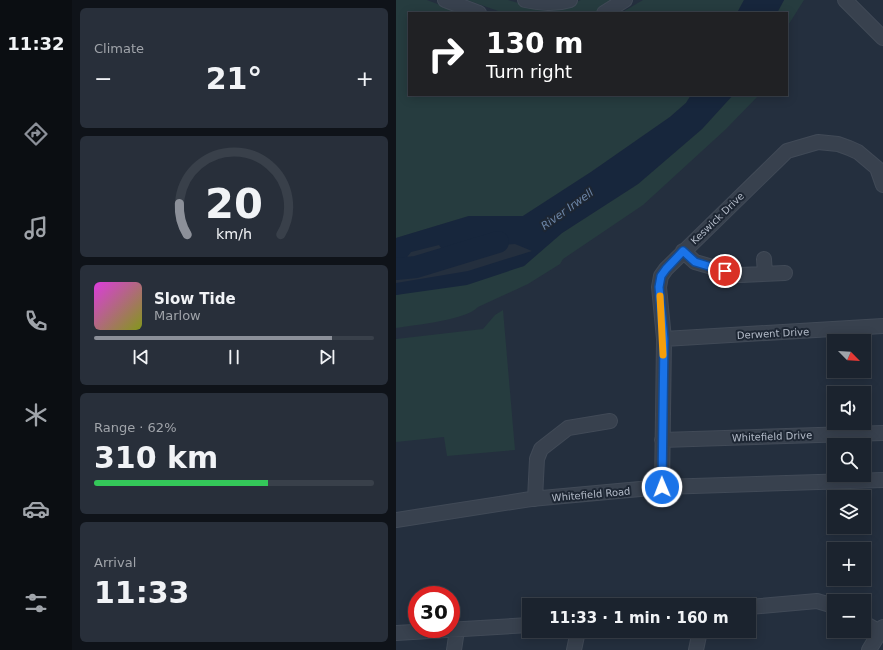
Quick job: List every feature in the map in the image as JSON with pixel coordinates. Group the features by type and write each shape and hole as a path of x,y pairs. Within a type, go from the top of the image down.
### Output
{"street":[{"path":"445,0 476,12"},
{"path":"525,0 544,4 560,3 570,0"},
{"path":"606,12 625,0"},
{"path":"845,0 883,38"},
{"name":"Keswick Drive","path":"662,487 664,339 659,287 661,276 683,251 787,150 818,142 838,144 858,152 880,165"},
{"path":"880,165 883,184"},
{"path":"683,251 695,262 740,275 785,273"},
{"path":"764,259 765,274"},
{"name":"Derwent Drive","path":"664,339 883,326"},
{"path":"535,499 537,459 541,449 568,428 610,421"},
{"name":"Whitefield Drive","path":"662,440 883,433"},
{"name":"Whitefield Road","path":"396,520 535,499 662,487 883,480"},
{"path":"756,606 817,601 827,604"},
{"path":"460,630 522,625"},
{"path":"869,650 881,629 871,625"},
{"path":"396,633 408,632"},
{"path":"454,650 456,638"},
{"path":"574,650 577,638"},
{"path":"696,650 699,638"}],"green space":[{"path":"396,0 427,0 458,12 408,12 408,96 690,96 686,103 670,117 591,172 523,216 469,216 396,238"},
{"path":"467,0 508,0 542,10 563,7 581,0 618,0 595,12 501,12"},
{"path":"643,0 744,0 738,12 623,12"},
{"path":"784,0 804,0 788,25 788,12 778,12"},
{"path":"732,96 758,96 726,129 643,205 563,259 560,264 528,284 478,307 472,312 452,319 396,328 396,295 524,266 562,233 638,184 702,129"},
{"path":"503,310 515,450 447,456 444,437 396,442 396,339 483,329 495,315"}],"water":[{"path":"744,0 784,0 778,12 738,12"},
{"path":"690,96 732,96 702,129 638,184 562,233 524,266 467,285 396,295 396,283 468,271 532,251 515,244 501,245 479,251 461,251 445,254 439,245 411,252 401,265 396,268 396,238 469,216 523,216 591,172 670,117 686,103"}],"waterway":[{"name":"River Irwell","path":"396,269 416,267 498,242"}],"slow traffic":[{"path":"660,296 664,339 663,355"}],"route":[{"path":"662,487 664,339 659,287 661,276 683,251 695,262 725,271"}]}
